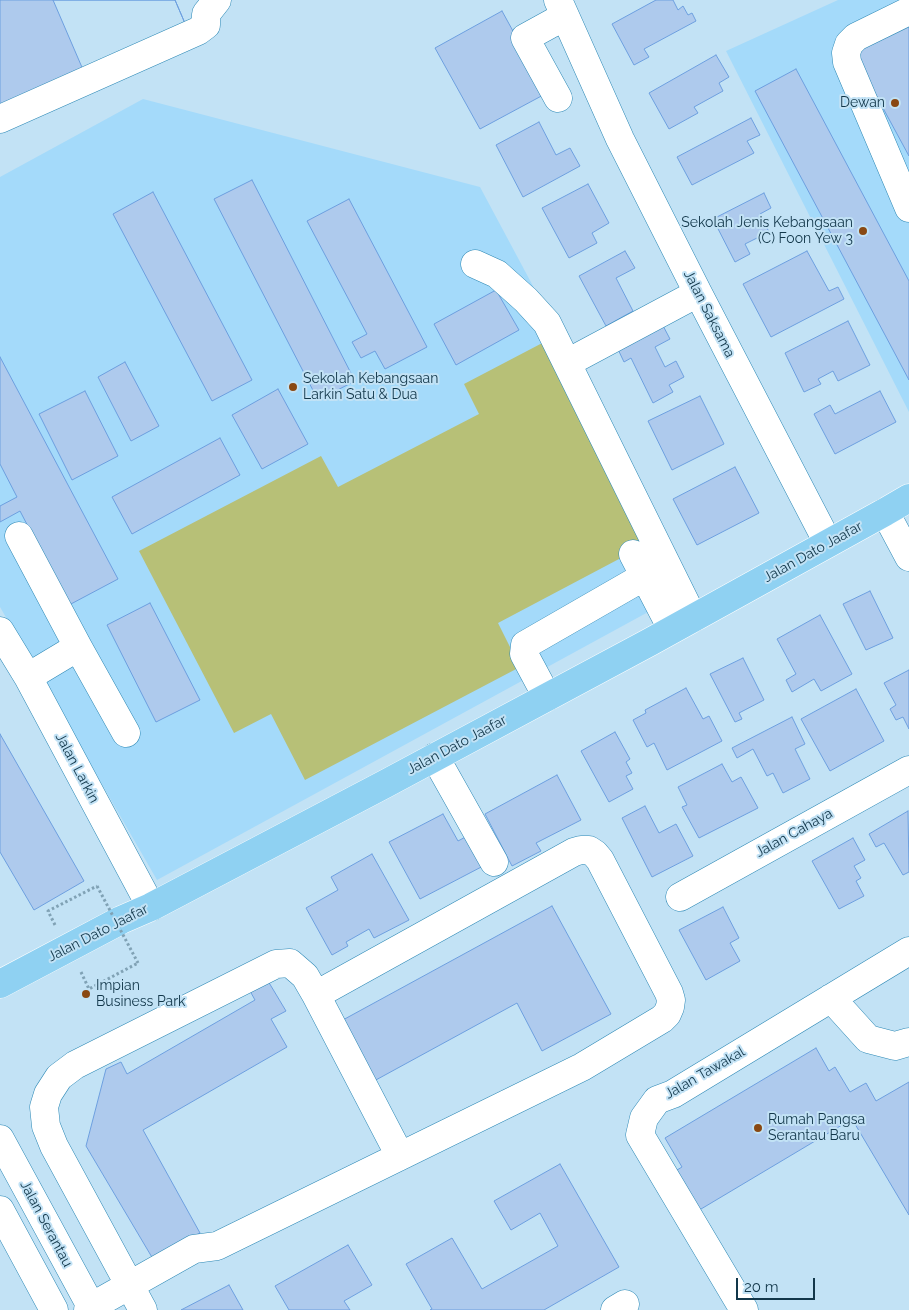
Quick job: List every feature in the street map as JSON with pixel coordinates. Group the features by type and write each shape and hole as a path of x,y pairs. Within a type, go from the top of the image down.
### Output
{"main road":[{"name":"Jalan Dato Jaafar","path":"0,984 121,920 151,907 435,757 683,624 909,498"}],"street":[{"path":"0,119 198,31 206,25 206,14 217,0"},
{"path":"558,98 525,38 562,8"},
{"name":"Jalan Saksama","path":"562,8 620,139 828,543"},
{"path":"909,11 856,38 849,44 846,53 847,62 909,208"},
{"path":"476,264 497,274 526,300 547,324 567,363 683,624"},
{"path":"567,363 698,293"},
{"path":"885,512 909,557"},
{"path":"19,536 126,733"},
{"path":"547,697 524,654 525,645 639,565 683,624"},
{"name":"Jalan Larkin","path":"0,631 28,677 151,907"},
{"path":"28,677 78,647"},
{"path":"435,757 494,862"},
{"name":"Jalan Cahaya","path":"680,897 909,770"},
{"path":"90,1309 133,1301 194,1249 217,1246 582,1067 662,1019 667,1014 671,1000 600,860 588,850 574,852 316,995"},
{"name":"Jalan Tawakal","path":"744,1310 640,1135 644,1118 658,1100 673,1094 909,951"},
{"path":"133,1301 54,1146 46,1126 44,1107 48,1094 60,1077 75,1065 276,964 290,963 305,976 316,995 400,1156"},
{"path":"831,998 868,1039 895,1046 909,1042"},
{"name":"Jalan Serantau","path":"0,1139 90,1309"},
{"path":"0,1210 54,1310"}],"path":[{"path":"48,911 97,886 138,963 90,989"}],"shaded area":[{"name":"Sekolah Jenis Kebangsaan (C) Foon Yew 3","path":"838,0 909,0 909,412 726,51"},
{"name":"Sekolah Kebangsaan Larkin Satu & Dua","path":"143,99 480,187 694,587 157,880 0,607 0,177"}],"green space":[{"path":"548,340 653,541 498,623 520,667 305,780 271,714 234,733 139,551 321,456 338,487 479,414 464,384"}],"building":[{"path":"0,0 175,0 187,28 0,109"},
{"path":"53,0 175,0 187,28 84,72"},
{"path":"656,0 673,0 678,10 683,6 688,15 692,13 696,21 644,49 649,57 634,65 612,24"},
{"path":"502,11 547,93 480,129 435,48"},
{"name":"Dewan","path":"909,20 909,156 852,51"},
{"path":"716,55 729,77 719,83 723,91 694,107 698,113 669,129 649,93"},
{"path":"796,69 909,281 909,380 755,91"},
{"path":"751,118 760,135 747,141 754,153 692,185 677,157"},
{"path":"539,122 556,155 570,148 580,166 523,197 496,145"},
{"path":"252,180 355,381 318,400 214,199"},
{"path":"588,184 609,223 592,233 597,243 569,258 542,208"},
{"path":"153,192 252,380 212,401 113,214"},
{"path":"764,193 771,208 760,214 769,232 745,244 750,254 735,262 713,219"},
{"path":"349,199 427,347 385,369 375,351 361,358 352,342 367,334 307,221"},
{"path":"625,251 635,268 616,278 633,311 606,326 579,276"},
{"path":"807,251 829,291 838,287 844,299 771,337 743,284"},
{"path":"496,290 519,330 456,365 434,324"},
{"path":"660,320 670,339 655,347 665,367 676,361 684,377 669,385 673,392 653,403 631,358 624,362 615,343"},
{"path":"848,321 870,365 838,381 833,371 818,379 821,384 804,392 785,353"},
{"path":"0,357 118,579 69,605 20,511 0,522 0,506 17,497 0,464"},
{"path":"125,362 159,426 131,441 98,377"},
{"path":"278,389 308,444 262,469 232,415"},
{"path":"85,391 118,456 72,480 39,414"},
{"path":"880,391 896,422 835,454 814,414 830,405 835,414"},
{"path":"700,396 724,444 672,470 648,421"},
{"path":"220,438 240,475 132,534 112,497"},
{"path":"735,467 759,513 697,545 673,499"},
{"path":"870,591 893,638 866,650 843,604"},
{"path":"150,603 200,700 156,722 107,625"},
{"path":"820,615 852,674 821,691 814,679 792,692 786,680 796,674 777,639"},
{"path":"743,658 764,700 739,713 742,719 735,722 710,674"},
{"path":"909,670 909,729 903,717 896,720 890,709 896,705 884,683"},
{"path":"686,688 703,719 709,716 722,741 667,770 654,743 647,747 633,720 646,713 645,710"},
{"path":"856,689 884,741 830,771 801,719"},
{"path":"792,717 805,744 795,749 810,779 783,793 773,773 767,776 753,749 737,758 732,748"},
{"path":"615,732 630,759 626,762 632,773 626,776 633,789 609,802 581,751"},
{"path":"0,734 84,881 34,910 0,852"},
{"path":"722,764 732,782 741,777 758,808 699,838 682,807 687,805 678,787"},
{"path":"557,775 581,820 536,843 541,851 512,866 485,814"},
{"path":"645,806 659,833 676,824 693,856 652,877 622,818"},
{"path":"908,811 909,872 903,875 884,843 876,847 869,834"},
{"path":"443,814 458,841 471,834 487,864 420,899 389,842"},
{"path":"853,838 865,860 854,866 861,878 856,881 864,896 839,909 812,861"},
{"path":"372,854 409,920 374,938 369,929 346,942 348,946 332,955 306,908 338,890 331,877"},
{"path":"552,906 611,1014 542,1051 517,1003 374,1081 341,1021"},
{"path":"723,907 739,938 730,943 740,961 706,980 679,930"},
{"path":"268,981 286,1011 271,1019 287,1047 143,1130 200,1233 153,1259 86,1146 106,1069 121,1062 127,1074 255,1000 250,991"},
{"name":"Rumah Pangsa Serantau Baru","path":"816,1048 829,1071 835,1067 850,1092 866,1083 876,1101 909,1082 909,1215 852,1119 696,1212 672,1173 682,1167 665,1138"},
{"path":"560,1164 619,1267 544,1310 430,1310 432,1309 406,1264 452,1238 482,1289 558,1246 540,1213 511,1230 494,1201"},
{"path":"348,1245 372,1285 344,1301 350,1310 289,1310 275,1286"},
{"path":"229,1285 243,1310 181,1310"}],"place":[{"name":"Dewan","path":"895,103"},
{"name":"Sekolah Jenis Kebangsaan (C) Foon Yew 3","path":"863,231"},
{"name":"Sekolah Kebangsaan Larkin Satu & Dua","path":"293,387"},
{"name":"Impian Business Park","path":"86,994"},
{"name":"Rumah Pangsa Serantau Baru","path":"758,1128"}]}
